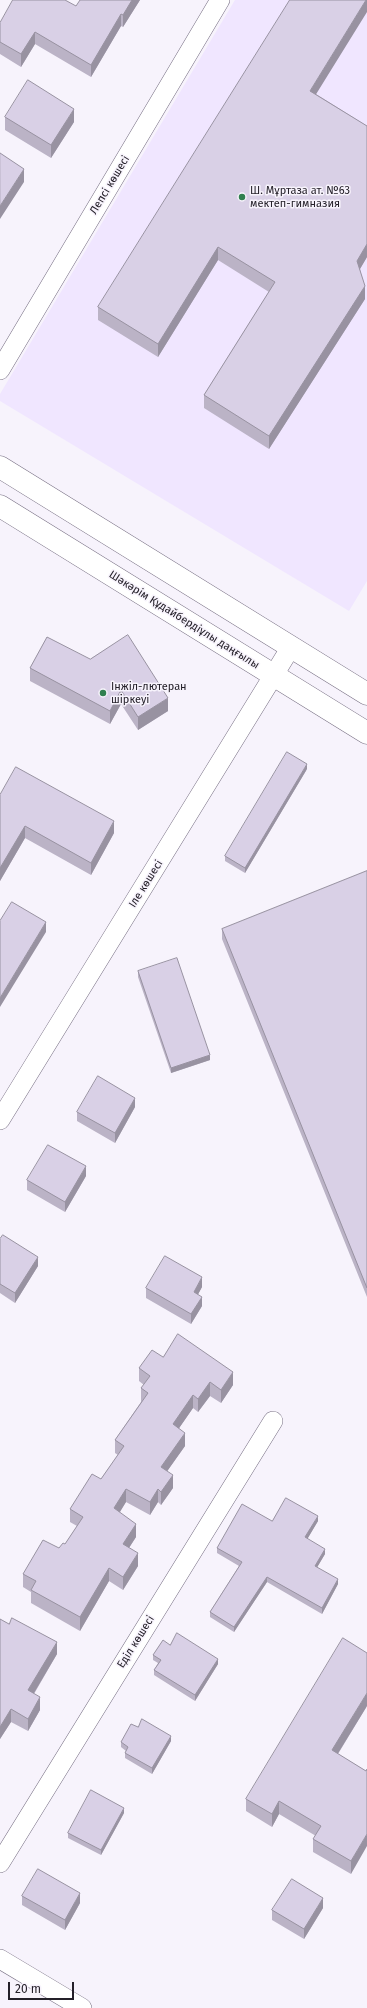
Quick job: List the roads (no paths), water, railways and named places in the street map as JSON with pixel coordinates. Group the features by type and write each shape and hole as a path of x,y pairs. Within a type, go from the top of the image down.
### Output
{"main road":[{"path":"0,467 367,694"},
{"name":"Шәкәрім Құдайбердіұлы даңғылы","path":"0,506 367,734"}],"street":[{"name":"Лепсі көшесі","path":"0,370 220,0"},
{"name":"Іле көшесі","path":"0,1120 291,647"},
{"name":"Еділ көшесі","path":"0,1863 272,1421"},
{"path":"0,1959 82,2008"}],"place":[{"name":"Ш. Мұртаза ат. №63 мектеп-гимназия","path":"242,197"},
{"name":"Інжіл-лютеран шіркеуі","path":"103,693"}]}
